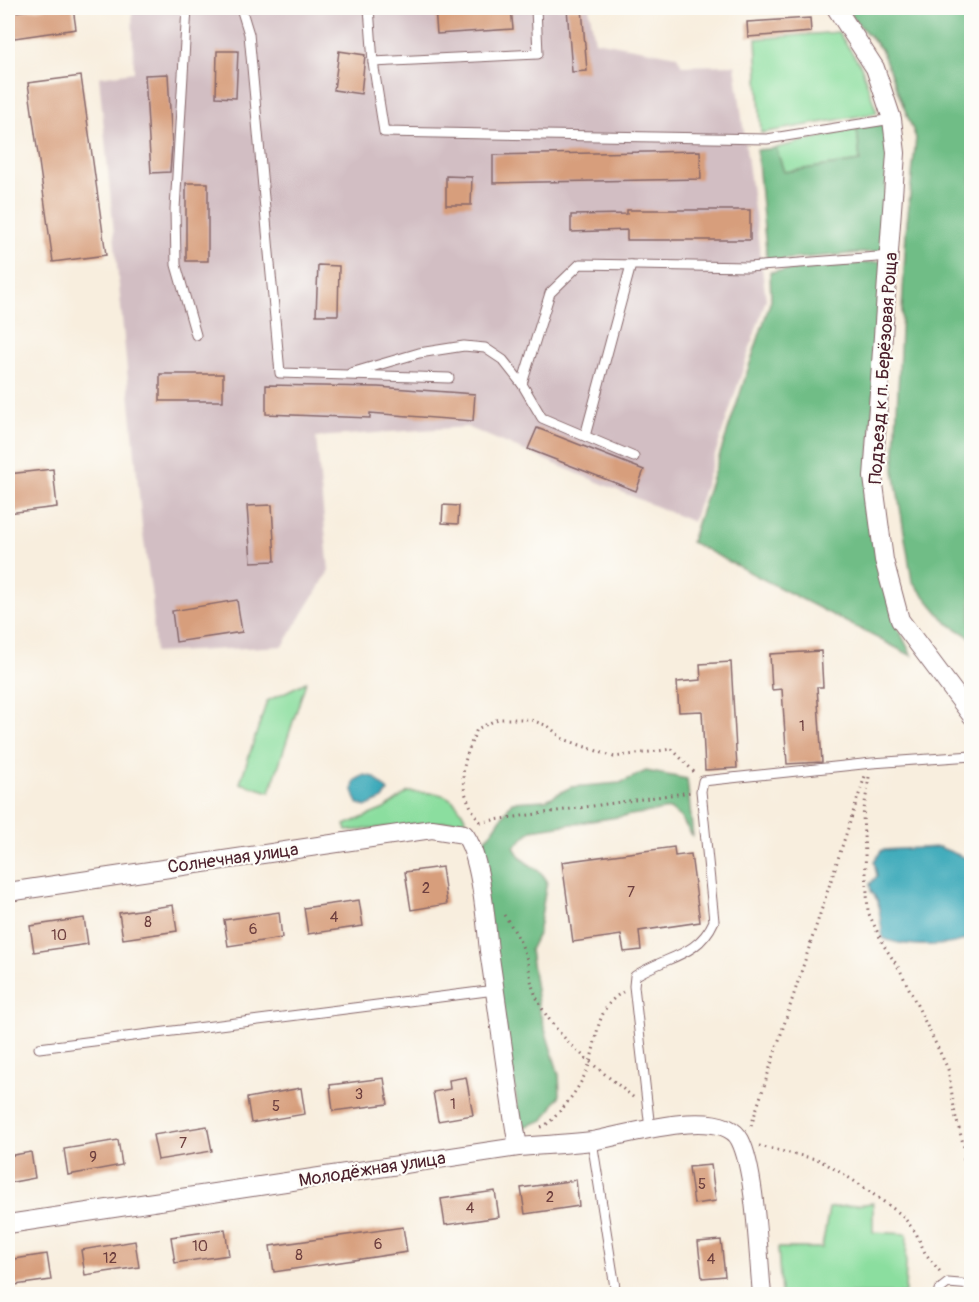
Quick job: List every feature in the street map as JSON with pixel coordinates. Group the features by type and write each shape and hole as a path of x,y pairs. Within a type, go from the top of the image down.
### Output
{"street":[{"name":"Подъезд к п. Берёзовая Роща","path":"836,8 875,68 892,119 896,153 873,477 884,560 900,620 972,716"},
{"name":"Солнечная улица","path":"8,892 432,829 462,833"},
{"path":"462,833 470,840 474,858 517,1140"},
{"name":"Молодёжная улица","path":"8,1224 517,1140 592,1141 650,1129 706,1123 724,1126 740,1139"},
{"path":"740,1139 748,1166 762,1294"}],"lane":[{"path":"187,8 175,209 176,265 196,335"},
{"path":"241,8 249,34 280,373 449,378"},
{"path":"369,8 384,132 767,139 892,119"},
{"path":"374,63 538,54 536,8"},
{"path":"522,384 550,293 580,264 748,267 890,256"},
{"path":"585,436 631,265"},
{"path":"343,375 419,353 464,346 485,348 502,360 522,384 542,418 634,457"},
{"path":"650,1129 646,1109 634,986 635,976 690,951 699,944 714,921 702,786 872,763 972,756"},
{"path":"39,1048 495,990"},
{"path":"592,1141 616,1294"},
{"path":"938,1294 939,1290 948,1283 972,1285"}],"path":[{"path":"462,833 480,822 702,786 672,749 614,757 563,738 548,726 528,719 498,719 477,729 465,756 461,778 474,813 480,822"},
{"path":"872,763 859,791 740,1139 820,1160 859,1184 902,1215 916,1233 925,1253 948,1283"},
{"path":"872,763 863,816 868,912 884,946 900,970 948,1069 955,1114 970,1162"},
{"path":"501,912 517,933 528,960 534,991 548,1018 646,1109"},
{"path":"517,1140 548,1125 572,1096 590,1059 598,1021 616,996 634,986"}],"shaded area":[{"path":"132,8 589,8 595,41 677,56 682,66 735,65 766,299 693,522 467,427 316,437 329,571 283,646 155,653 152,597 142,527 99,77 134,72"}],"green space":[{"path":"850,8 971,8 971,638 946,622 912,581 894,470 906,232 916,138 881,49 853,18"},
{"path":"838,32 861,66 877,113 761,133 756,39"},
{"path":"888,122 884,251 767,261 757,150 776,148 784,172 860,161 857,128"},
{"path":"857,128 860,161 784,172 776,148"},
{"path":"884,261 868,479 894,620 912,656 691,542 771,300 770,272"},
{"path":"306,682 270,792 240,783 267,701"},
{"path":"646,771 687,779 693,837 681,818 670,809 532,830 514,847 518,854 539,871 547,881 538,934 530,950 539,1010 559,1075 560,1095 544,1120 521,1128 476,848 492,832 512,802 546,800 571,787 620,783"},
{"path":"408,792 436,793 450,798 456,803 466,820 347,831 345,825 384,809"},
{"path":"873,1203 873,1232 907,1234 905,1294 781,1294 778,1248 822,1248 829,1208"}],"water":[{"path":"364,775 374,777 388,791 383,799 365,807 357,803 353,790 354,781"},
{"path":"939,847 971,860 971,936 941,945 915,945 883,938 878,901 871,891 870,884 877,876 874,861 882,850"}],"building":[{"path":"43,8 73,8 76,29 8,39 8,13"},
{"path":"435,8 511,8 513,29 437,34"},
{"path":"567,8 582,8 587,71 572,72"},
{"path":"810,18 811,32 748,37 747,22"},
{"path":"217,51 238,51 236,98 216,97"},
{"path":"339,51 365,55 361,94 334,90"},
{"path":"168,74 172,146 170,172 151,173 145,75"},
{"path":"81,76 106,255 53,262 28,83"},
{"path":"700,151 701,179 493,183 493,155"},
{"path":"446,176 472,177 471,205 446,205"},
{"path":"186,183 208,183 208,261 186,261"},
{"path":"627,210 750,210 750,240 627,240 627,230 571,232 571,215 627,214"},
{"path":"318,265 339,266 338,315 316,315"},
{"path":"160,374 223,374 223,401 160,401"},
{"path":"266,385 378,387 475,394 473,421 370,413 370,418 266,414"},
{"path":"537,428 644,470 636,491 528,449"},
{"path":"53,469 57,507 8,513 8,474"},
{"path":"272,505 275,561 251,562 247,506"},
{"path":"443,505 459,506 458,524 442,523"},
{"path":"237,600 242,632 176,642 172,611"},
{"path":"821,651 823,687 817,687 822,762 787,764 782,689 772,690 770,654"},
{"path":"731,662 737,768 705,770 702,711 679,712 677,682 701,680 700,664"},
{"path":"674,847 675,856 691,854 700,922 639,931 641,950 624,952 621,935 573,942 562,862"},
{"path":"442,867 447,904 411,910 405,872"},
{"path":"359,900 363,926 308,934 304,908"},
{"path":"173,905 177,931 123,939 119,913"},
{"path":"279,912 282,938 228,946 224,920"},
{"path":"84,918 88,944 34,952 30,926"},
{"path":"466,1077 473,1115 438,1121 433,1092 450,1089 449,1080"},
{"path":"384,1078 388,1104 333,1111 330,1085"},
{"path":"301,1088 305,1114 251,1123 247,1098"},
{"path":"207,1126 212,1151 158,1160 153,1135"},
{"path":"118,1140 122,1165 68,1175 64,1149"},
{"path":"31,1152 35,1178 8,1183 8,1156"},
{"path":"711,1165 716,1201 694,1204 689,1167"},
{"path":"576,1180 579,1206 525,1214 521,1188"},
{"path":"495,1191 499,1217 445,1225 441,1199"},
{"path":"403,1227 407,1252 274,1272 270,1246"},
{"path":"225,1229 229,1255 175,1263 171,1237"},
{"path":"721,1240 725,1276 702,1278 698,1242"},
{"path":"135,1241 139,1267 85,1275 81,1250"},
{"path":"47,1254 51,1280 8,1286 8,1260"}]}
